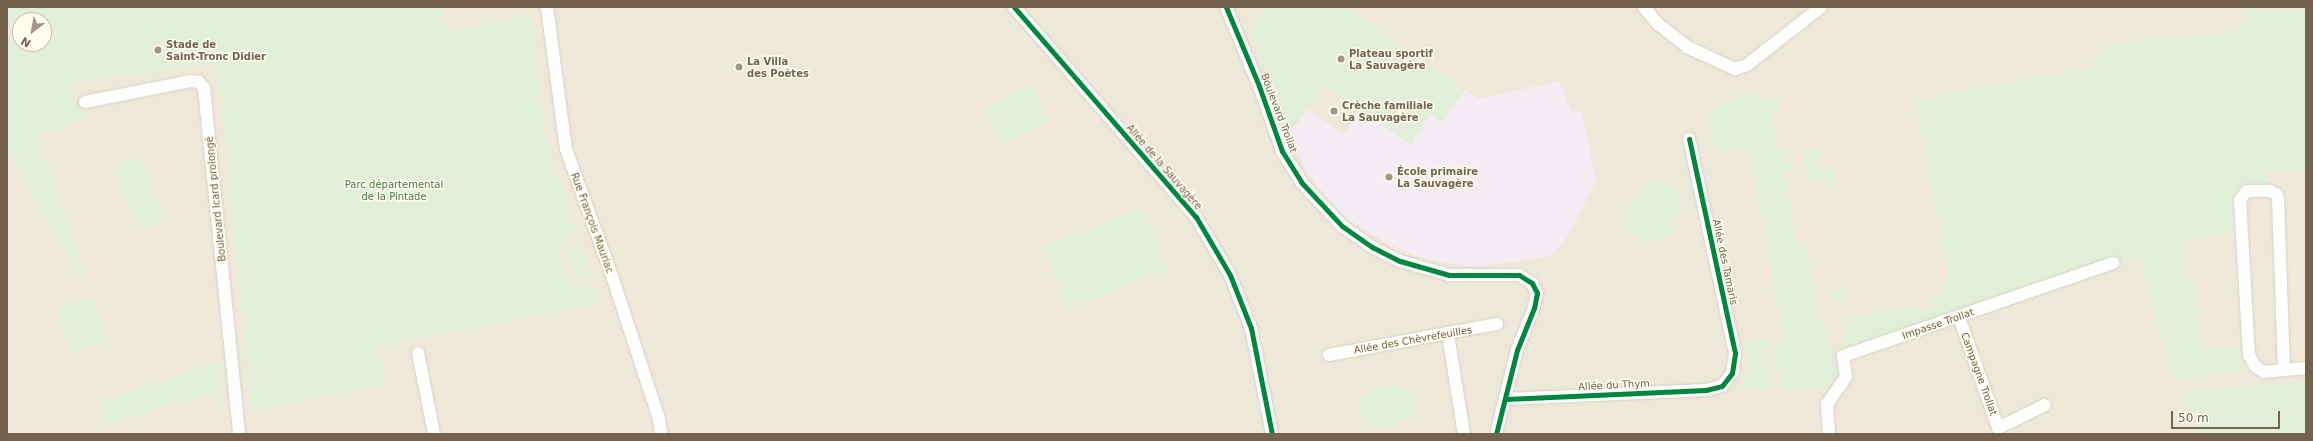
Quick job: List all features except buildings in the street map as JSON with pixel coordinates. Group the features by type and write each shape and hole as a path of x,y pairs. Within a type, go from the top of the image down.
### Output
{"street":[{"name":"Rue François Mauriac","path":"547,7 566,149 613,279 659,419 661,434"},
{"name":"Allée de la Sauvagère","path":"1014,7 1196,217 1230,275 1251,328 1272,434"},
{"name":"Boulevard Trollat","path":"1226,7 1259,86 1282,151 1301,182 1342,226 1372,247 1400,260 1449,275 1519,275 1532,283 1538,292 1534,308 1517,350 1506,399 1496,434"},
{"path":"1644,7 1658,24 1687,47 1735,69 1747,66 1821,7"},
{"name":"Boulevard Icard prolongé","path":"85,102 190,81 199,82 204,88 239,434"},
{"name":"Allée des Tamaris","path":"1689,140 1735,354 1732,373 1722,386"},
{"path":"2284,370 2278,199 2276,194 2270,190 2247,191 2240,200 2249,355 2255,366 2264,372 2306,368"},
{"name":"Impasse Trollat","path":"1829,434 1827,404 1846,377 1842,356 1959,318 2113,263"},
{"name":"Campagne Trollat","path":"1959,318 1998,428 2045,405"},
{"name":"Allée des Chèvrefeuilles","path":"1330,355 1448,335 1497,324"},
{"path":"1448,335 1464,434"},
{"path":"418,353 434,434"},
{"name":"Allée du Thym","path":"1506,399 1706,390 1722,386"},
{"name":"Boulevard Trollat","path":"1500,416 1503,434"}],"shaded area":[{"path":"7,7 2306,7 2306,434 7,434"},
{"path":"1559,81 1571,112 1582,111 1596,181 1571,231 1559,248 1549,256 1501,264 1466,266 1416,256 1384,242 1350,220 1320,189 1305,169 1289,135 1307,109 1344,134 1359,111 1411,144 1430,114 1443,122 1465,90 1480,99"},
{"path":"2286,194 2306,194 2306,360 2295,357 2288,344"}],"green space":[{"name":"Parc départemental de la Pintade","path":"7,7 443,7 447,32 531,14 545,135 577,231 558,252 571,283 596,289 600,303 379,346 386,383 251,410 217,64 70,83 84,119 38,135 80,262 86,284 84,285 7,150"},
{"name":"Plateau sportif La Sauvagère","path":"1267,7 1346,7 1465,90 1443,122 1430,114 1411,144 1323,87 1289,135 1250,32"},
{"path":"2245,9 2306,9 2306,172 2268,172 2268,185 2246,188 2238,194 2233,209 2235,230 2218,236 2185,238 2187,279 2193,279 2194,308 2199,308 2201,350 2237,349 2246,370 2181,378 2171,373 2139,258 2119,264 2117,258 1847,349 1841,324 1844,319 1912,305 1926,312 1948,275 1915,100 2093,67 2100,50 2147,38 2233,33 2240,29"},
{"path":"1032,85 1050,120 1002,144 984,110"},
{"path":"1747,93 1760,99 1779,97 1780,111 1771,113 1778,151 1788,149 1792,171 1784,172 1797,241 1805,241 1819,311 1840,379 1835,385 1781,391 1774,353 1783,335 1749,149 1719,152 1713,149 1708,116 1713,108"},
{"path":"1818,148 1822,169 1834,168 1837,184 1825,186 1823,178 1808,180 1802,151"},
{"path":"136,157 143,164 163,213 159,223 144,228 135,223 117,175 120,163"},
{"path":"1659,180 1678,189 1681,208 1672,233 1657,241 1646,242 1626,233 1623,227 1625,214 1636,195 1649,183"},
{"path":"1144,208 1168,270 1067,308 1043,247"},
{"path":"580,241 593,280 575,275 565,254"},
{"path":"1839,287 1844,289 1846,294 1844,299 1839,301 1834,299 1832,294 1834,289"},
{"path":"94,297 108,342 70,353 57,308"},
{"path":"1771,338 1767,355 1771,391 1745,385 1742,380 1749,368 1744,343"},
{"path":"215,363 220,366 223,411 216,392 106,424 98,401"},
{"path":"2306,381 2306,434 2197,434 2194,421 2190,422 2184,391"},
{"path":"1396,384 1409,389 1417,399 1411,417 1394,425 1368,425 1359,414 1360,397 1379,386"}],"cycle path":[{"path":"1014,7 1196,217 1230,275 1251,328 1272,434"},
{"path":"1226,7 1259,86 1282,151 1301,182 1342,226 1372,247 1400,261 1449,275 1519,275 1532,283 1537,293 1534,308 1517,350 1496,434"},
{"path":"1506,399 1706,390 1722,386 1732,373 1735,353 1689,139"}],"place":[{"name":"Stade de Saint-Tronc Didier","path":"158,50"},
{"name":"Plateau sportif La Sauvagère","path":"1341,59"},
{"name":"La Villa des Poètes","path":"739,67"},
{"name":"Crèche familiale La Sauvagère","path":"1334,111"},
{"name":"École primaire La Sauvagère","path":"1389,177"}]}
